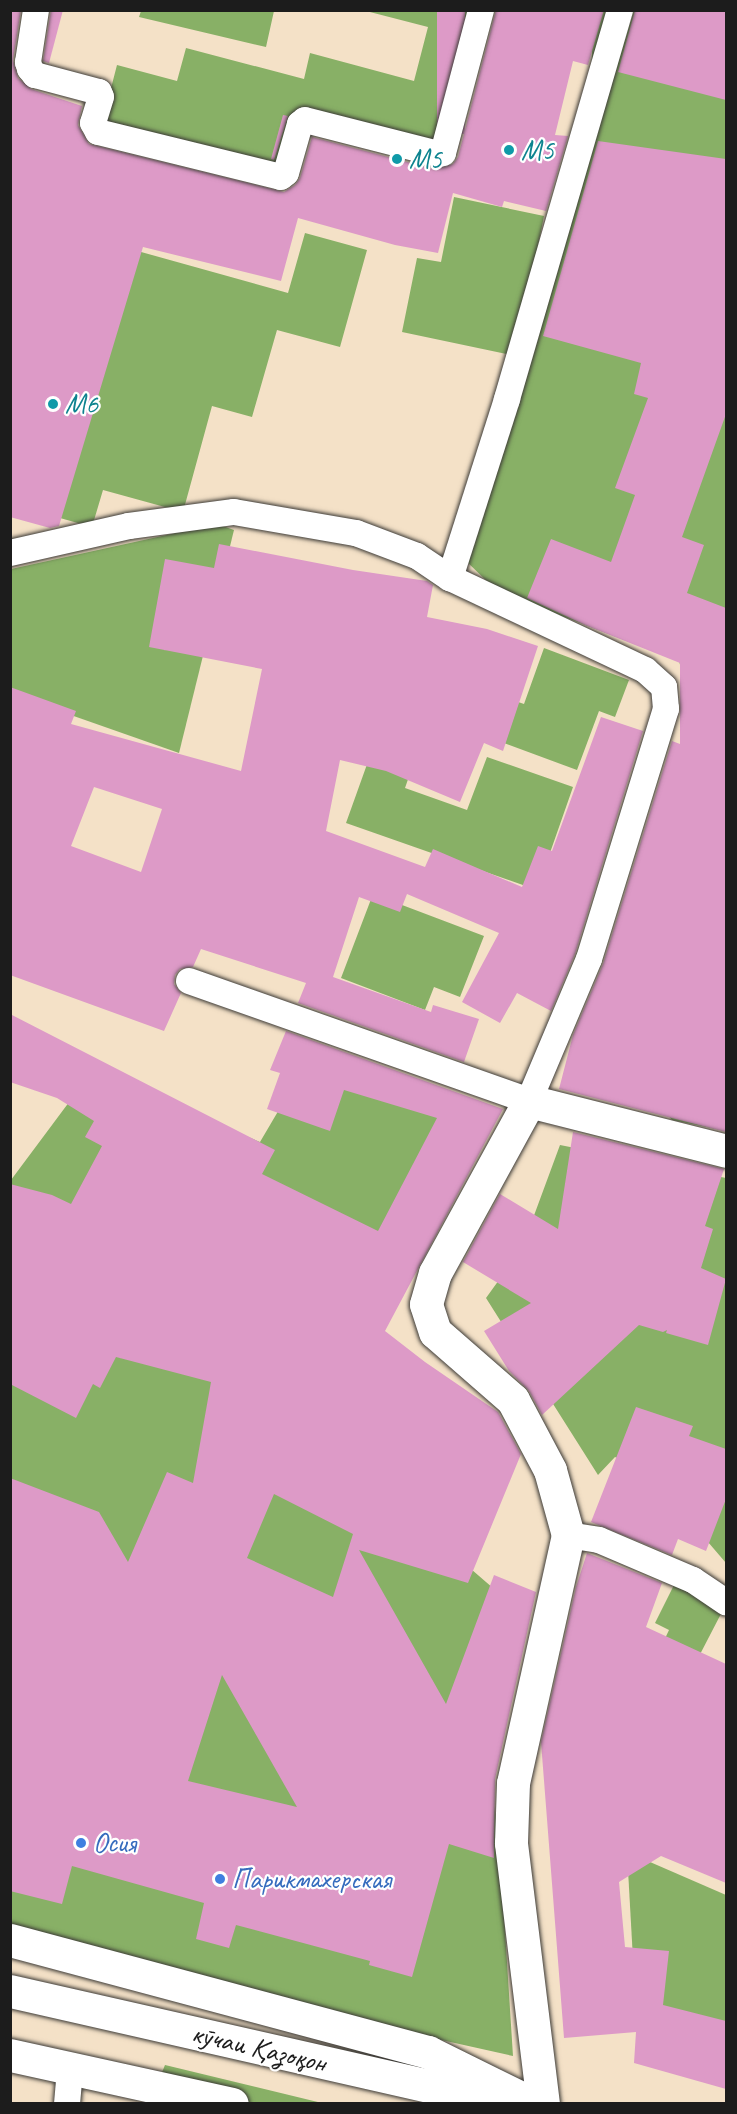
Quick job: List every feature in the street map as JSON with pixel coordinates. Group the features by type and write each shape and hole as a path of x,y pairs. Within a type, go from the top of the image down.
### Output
{"street":[{"path":"543,2103 511,1843 512,1803 513,1783 568,1535 550,1470 513,1400 435,1332 426,1304 435,1274 529,1101 726,1151"},
{"path":"10,1940 428,2052 533,2103"},
{"name":"кӯчаи Қазоқон","path":"10,1990 508,2103"},
{"path":"10,2055 232,2103"}],"lane":[{"path":"36,10 28,62 30,69 35,75 99,92 100,97 93,123 98,132 281,177 286,173 300,124 305,120 438,154 443,153 482,10"},
{"path":"450,578 507,399 620,10"},
{"path":"10,553 129,526 234,512 356,533 417,556 450,578 645,670 664,687 666,709 588,959 529,1101 189,981"},
{"path":"568,1535 599,1540 693,1580 726,1602"},
{"path":"67,2103 70,2068"}],"green space":[{"path":"141,10 274,11 266,47 139,17"},
{"path":"366,11 468,11 433,143 300,108 283,171 102,123 117,65 177,81 186,48 304,79 310,53 414,81 428,27"},
{"path":"592,11 613,11 613,167 592,167"},
{"path":"634,11 726,11 726,1131 672,1120 621,1060 706,763 679,661 497,591 463,558"},
{"path":"454,197 544,216 516,356 402,332 417,258 441,262"},
{"path":"305,233 367,250 340,347 277,330 252,417 212,406 183,512 103,490 92,527 60,518 134,250 288,293"},
{"path":"217,524 234,530 179,753 11,694 11,569"},
{"path":"544,648 629,680 615,717 599,711 577,770 471,731 486,691 524,704"},
{"path":"375,742 416,756 405,788 467,810 487,757 573,787 537,890 346,823"},
{"path":"373,894 484,936 460,997 434,987 425,1010 341,978"},
{"path":"310,1057 467,1106 354,1304 464,1563 522,1613 483,1734 499,1838 513,2056 11,1944 11,1180 93,1070 260,1142"},
{"path":"560,1145 726,1178 726,1563 678,1507 676,1482 615,1457 598,1475 486,1298 522,1248"},
{"path":"675,1583 724,1608 695,1664 661,1647 669,1630 655,1623"},
{"path":"627,1852 726,1895 726,2070 660,2022 634,1977"},
{"path":"165,2065 322,2103 149,2104"}],"building":[{"path":"10,10 21,10 13,60 18,78 31,89 82,106 78,125 89,144 284,192 295,185 300,178 312,137 434,169 453,164 458,157 496,10 604,10 588,65 573,61 555,135 568,136 546,211 504,201 502,207 453,193 438,253 395,245 298,218 281,281 143,247 59,526 50,528 10,517"},
{"path":"51,10 63,10 49,63 43,61"},
{"path":"437,10 465,10 465,134 437,134"},
{"path":"635,10 726,10 726,100 618,72"},
{"path":"283,115 288,116 274,160 271,159"},
{"path":"598,141 726,159 726,414 682,537 704,545 687,593 726,608 726,1132 559,1089 573,1035 603,964 672,741 680,744 680,663 585,625 527,598 551,539 611,562 635,495 615,488 648,398 634,394 641,363 543,336"},
{"path":"219,544 353,570 427,581 433,585 427,617 487,629 538,646 503,751 484,743 460,802 386,771 340,760 326,831 425,867 433,849 522,887 538,846 552,851 601,717 643,731 575,954 551,1011 517,993 500,1023 462,1002 499,933 407,894 400,912 359,897 333,977 431,1012 433,1005 479,1019 464,1062 298,1003 306,983 201,949 193,967 180,969 175,975 174,984 181,993 164,1031 10,975 10,687 76,711 71,724 241,771 262,669 149,647 165,559 214,568","holes":["94,787 162,809 141,872 71,846"]},
{"path":"10,1014 275,1150 262,1174 378,1231 437,1118 344,1090 330,1131 267,1109 280,1073 270,1070 286,1031 503,1109 385,1331 425,1362 498,1412 521,1454 468,1583 359,1550 446,1704 494,1575 536,1592 495,1779 494,1858 449,1844 412,1977 369,1965 370,1961 236,1925 229,1948 196,1939 204,1903 72,1866 62,1904 10,1891 10,1478 99,1512 128,1562 167,1472 193,1483 211,1382 116,1357 100,1388 93,1384 76,1418 10,1384 10,1184 52,1195 71,1204 102,1146 85,1137 94,1121 57,1098 10,1082","holes":["274,1494 353,1534 333,1597 247,1558","222,1675 297,1807 188,1781"]},
{"path":"573,1132 724,1169 705,1226 713,1229 701,1268 726,1279 708,1345 666,1333 667,1330 663,1332 639,1325 542,1415 529,1391 509,1371 484,1331 531,1303 463,1262 500,1194 558,1229"},
{"path":"636,1407 693,1426 689,1436 726,1449 726,1499 706,1551 678,1539 672,1555 591,1522"},
{"path":"587,1553 662,1583 646,1627 726,1664 726,1883 661,1856 619,1882 625,1947 669,1951 663,2005 726,2021 726,2089 634,2063 636,2032 564,2038 541,1742 576,1587"}],"place":[{"name":"M5","path":"509,150"},
{"name":"М5","path":"397,159"},
{"name":"М6","path":"53,404"},
{"name":"Осия","path":"81,1843"},
{"name":"Парикмахерская","path":"220,1879"}]}
